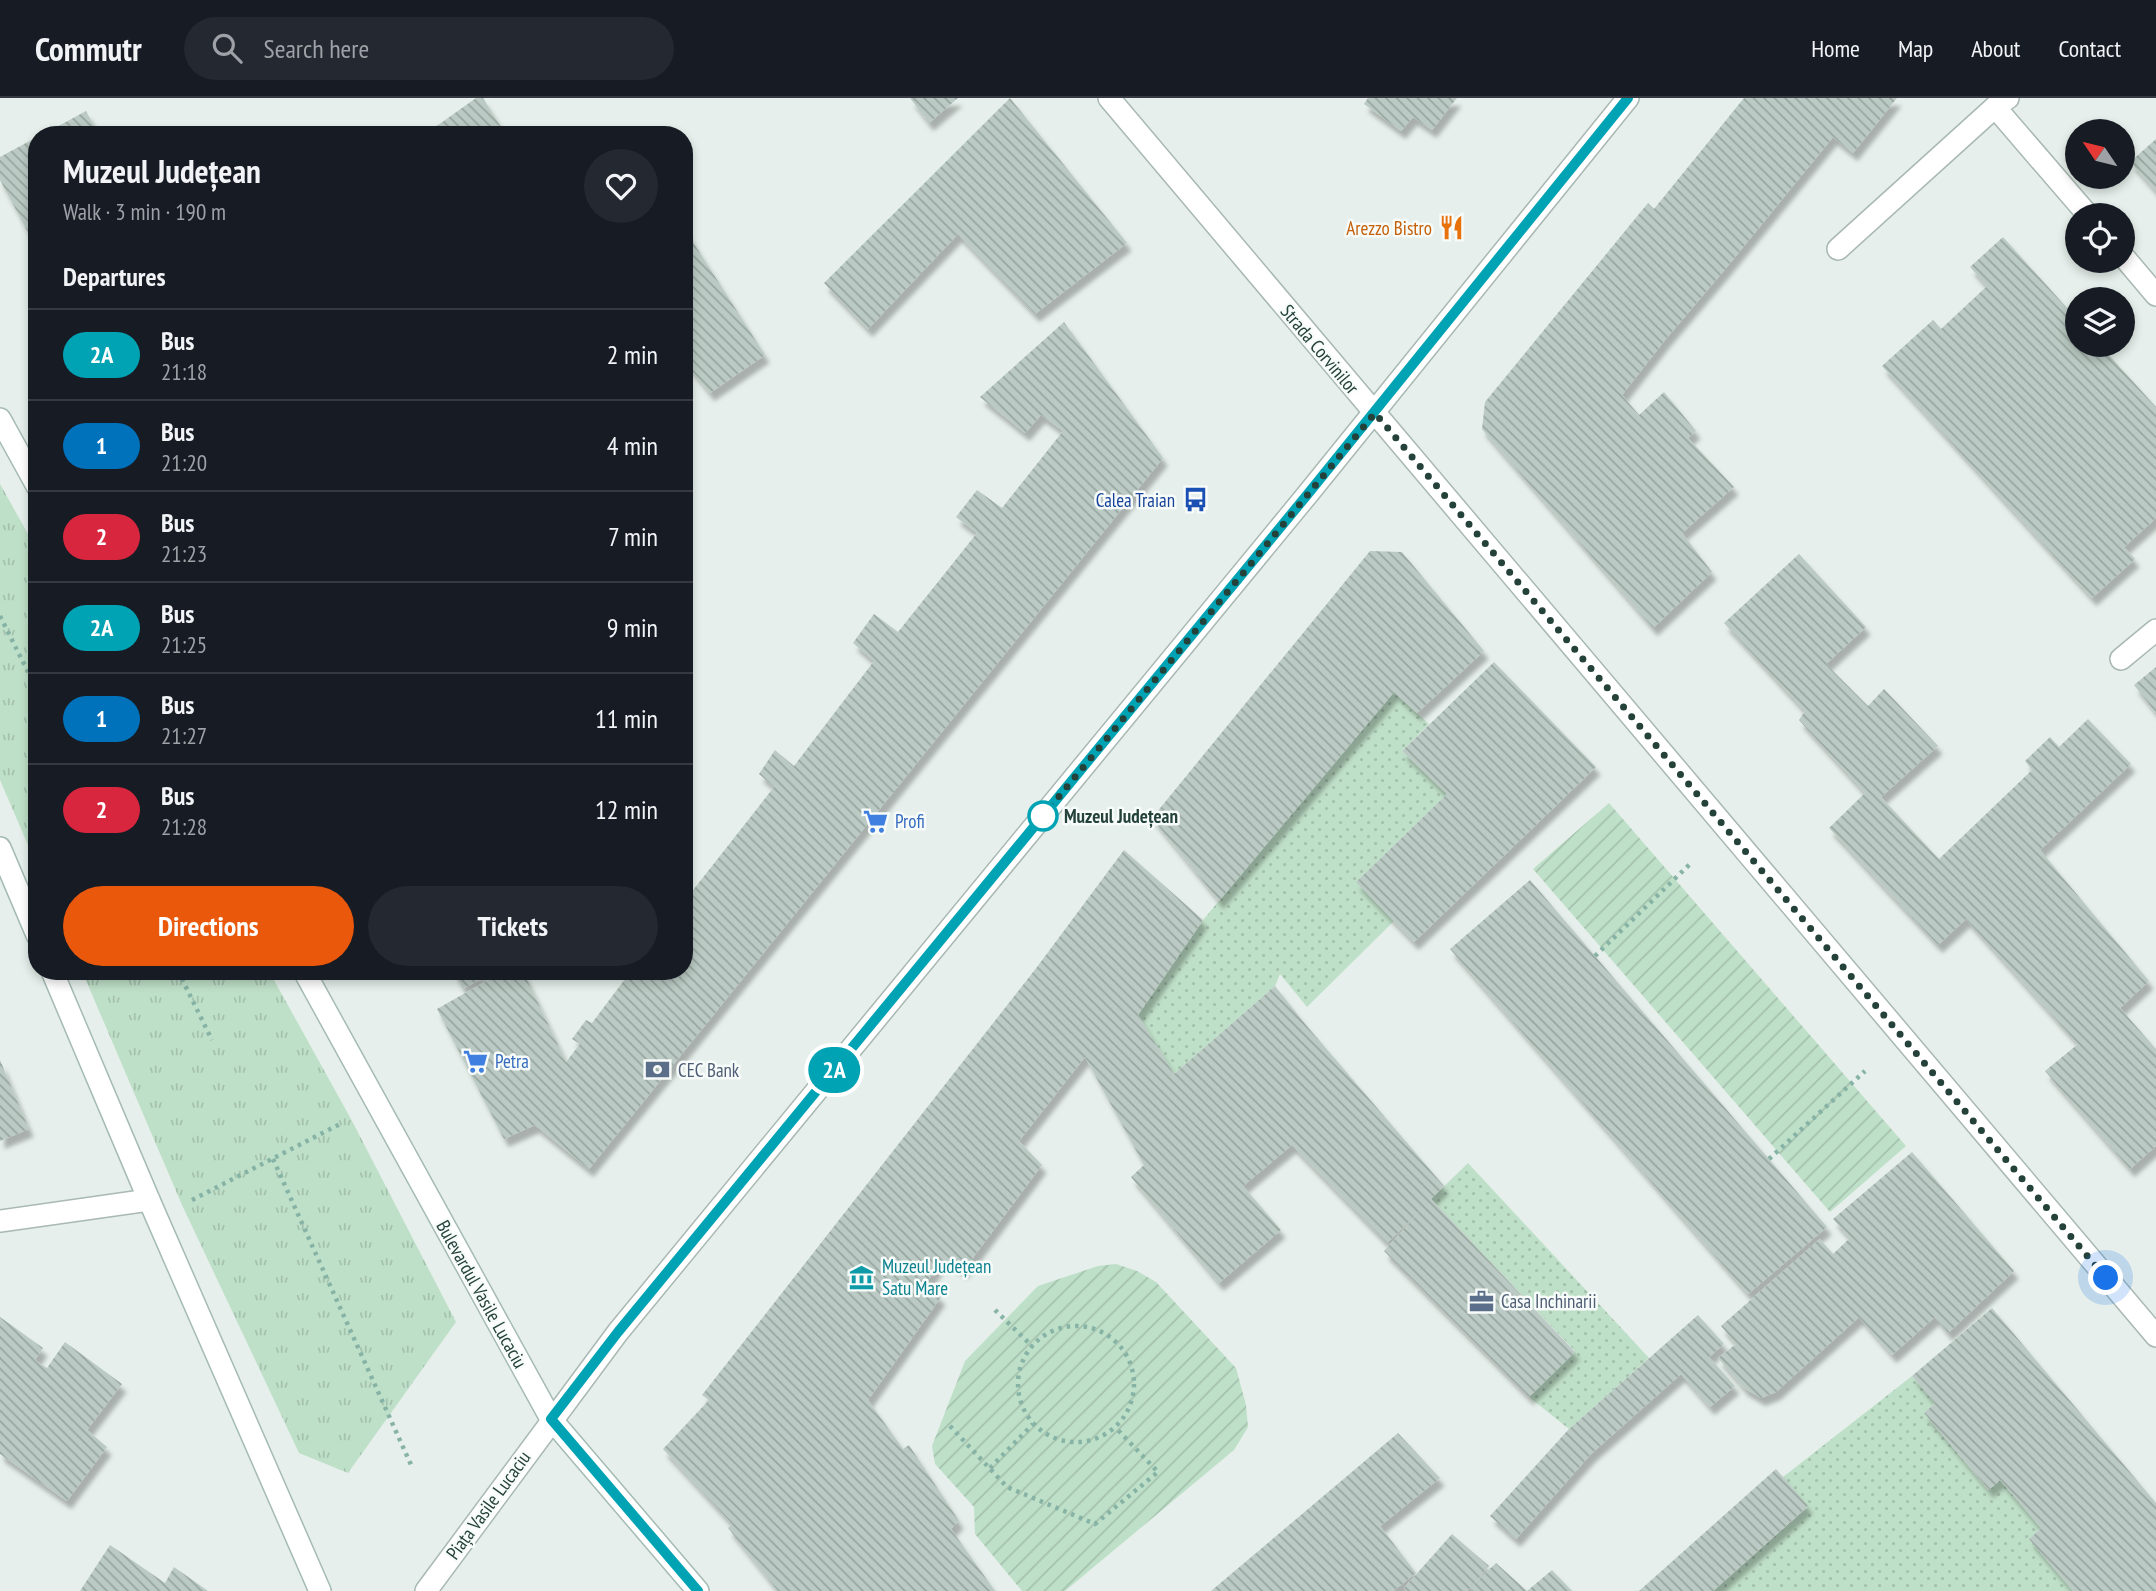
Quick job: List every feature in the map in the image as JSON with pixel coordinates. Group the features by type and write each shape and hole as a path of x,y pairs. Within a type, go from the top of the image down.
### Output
{"street":[{"name":"Strada Corvinilor","path":"1109,98 2156,1336"},
{"name":"Piața Vasile Lucaciu","path":"426,1591 551,1419 627,1321 1375,413 1628,98"},
{"path":"1838,249 2002,102 2079,203"},
{"path":"2135,270 2156,295"},
{"path":"0,419 28,470"},
{"path":"2121,659 2156,630"},
{"path":"0,848 28,914"},
{"path":"56,980 320,1591"},
{"name":"Bulevardul Vasile Lucaciu","path":"309,980 551,1419 698,1591"},
{"path":"0,1221 149,1200"}],"path":[{"path":"0,616 28,672"},
{"path":"1595,956 1690,864"},
{"path":"182,980 212,1040"},
{"path":"1769,1159 1865,1071"},
{"path":"182,1205 351,1119"},
{"path":"273,1158 412,1467"},
{"path":"995,1310 1032,1346"},
{"path":"1074,1325 1094,1328 1111,1337 1124,1351 1132,1368 1134,1388 1130,1407 1115,1427 1086,1442 1067,1442 1049,1436 1033,1424 1023,1409 1017,1390 1018,1371 1032,1346 1055,1329 1074,1325"},
{"path":"990,1468 1033,1424"},
{"path":"950,1426 1007,1487 1095,1524 1158,1472 1115,1427"}],"green space":[{"path":"0,484 28,534 28,845 0,780"},
{"path":"1394,692 1429,724 1402,751 1447,794 1357,881 1394,921 1307,1007 1280,974 1275,986 1174,1074 1138,1015 1203,920"},
{"path":"1609,803 1906,1146 1830,1212 1533,869"},
{"path":"86,980 274,980 351,1119 456,1322 348,1473 299,1453 182,1205"},
{"path":"1468,1163 1649,1358 1569,1429 1529,1397 1575,1351 1431,1199"},
{"path":"1116,1264 1137,1271 1156,1282 1236,1368 1246,1405 1248,1427 1234,1450 1065,1591 1022,1591 975,1534 974,1507 935,1464 932,1446 965,1361 1038,1286 1098,1266"},
{"path":"1912,1376 1935,1403 1924,1413 1988,1490 2000,1480 2041,1528 2029,1539 2073,1591 1713,1591 1808,1507 1783,1477"}],"building":[{"path":"476,98 483,98 500,126 437,126"},
{"path":"910,98 958,98 929,123"},
{"path":"1010,98 1127,243 1035,314 958,234 868,329 824,283"},
{"path":"1368,98 1457,98 1432,130 1413,117 1401,131 1364,104"},
{"path":"1744,98 1897,98 1853,153 1833,137 1622,395 1639,415 1664,392 1696,431 1688,438 1734,487 1682,533 1712,572 1653,628 1482,429 1485,402 1648,203 1654,209"},
{"path":"86,111 94,126 58,126"},
{"path":"2156,139 2156,191 2135,168 2135,158"},
{"path":"28,142 28,232 0,180 0,157"},
{"path":"2003,237 2065,306 2065,357 2111,357 2156,407 2156,518 2124,547 2135,559 2092,598 1882,366 1933,320 1941,329 1987,286 1970,267"},
{"path":"693,242 765,355 710,393 693,372"},
{"path":"1064,322 1163,458 589,1169 535,1125 504,1139 437,1009 488,980 527,980 566,1062 580,1044 572,1039 586,1020 592,1023 624,980 693,980 693,890 774,787 759,774 775,750 794,766 874,661 853,643 874,614 898,632 977,533 956,517 977,490 1002,508 1063,431 1041,415 1025,433 980,397"},
{"path":"1370,551 1402,552 1484,651 1417,713 1394,692 1219,901 1152,818"},
{"path":"1799,554 1866,627 1826,664 1868,706 1884,689 1938,746 1881,797 1939,859 2032,770 2025,761 2050,737 2059,747 2088,719 2131,764 2040,850 2149,981 2120,1008 2156,1049 2156,1146 2130,1169 2045,1071 2078,1044 1966,919 1938,945 1829,828 1865,793 1799,720 1805,711 1724,623"},
{"path":"1494,662 1596,767 1414,942 1356,882 1447,794 1402,751"},
{"path":"2156,667 2156,713 2134,685"},
{"path":"1124,850 1203,920 1138,1015 1174,1074 1275,986 1444,1186 1431,1199 1575,1352 1529,1397 1384,1251 1422,1209 1387,1243 1292,1145 1243,1186 1281,1230 1219,1283 1131,1177 1144,1165 1085,1057 1019,1141 1042,1165 963,1271 944,1259 925,1284 941,1297 868,1400 903,1449 909,1445 959,1521 951,1529 995,1591 778,1591 728,1528 732,1524 663,1449 709,1400 702,1395 1037,967"},
{"path":"1530,880 1827,1227 1748,1294 1450,949"},
{"path":"458,980 478,980 463,989"},
{"path":"0,1060 29,1129 0,1141"},
{"path":"1912,1152 2014,1271 1948,1333 1935,1317 1892,1355 1859,1317 1776,1392 1761,1398 1744,1388 1718,1358 1736,1344 1721,1326 1820,1239 1833,1254 1850,1238 1833,1219"},
{"path":"1992,1308 2156,1503 2156,1591 2073,1591 2029,1539 2041,1528 2000,1480 1989,1490 1924,1413 1935,1403 1912,1376"},
{"path":"1698,1315 1724,1344 1709,1357 1735,1386 1710,1407 1681,1374 1591,1454 1516,1539 1490,1516 1569,1429"},
{"path":"0,1317 43,1348 35,1360 47,1368 65,1342 122,1384 87,1430 107,1447 67,1501 0,1454"},
{"path":"1398,1433 1440,1478 1380,1526 1416,1573 1393,1591 1211,1591"},
{"path":"1776,1469 1808,1506 1713,1591 1639,1591"},
{"path":"1452,1534 1489,1566 1473,1585 1496,1563 1527,1591 1472,1591 1470,1588 1467,1591 1407,1591 1404,1588"},
{"path":"110,1545 165,1583 174,1567 208,1591 80,1591"},
{"path":"1552,1570 1572,1591 1527,1591"}],"bus line":[{"name":"2A","path":"698,1591 551,1419 618,1332 1404,377 1628,98"}],"place":[{"name":"Arezzo Bistro","path":"1452,228"},
{"name":"Calea Traian","path":"1195,500"},
{"name":"Muzeul Județean","path":"1043,816"},
{"name":"Profi","path":"875,821"},
{"name":"Petra","path":"475,1061"},
{"name":"CEC Bank","path":"658,1070"},
{"name":"Muzeul Județean Satu Mare","path":"862,1277"},
{"name":"Casa Inchinarii","path":"1481,1301"}],"route":[{"path":"1043,816 1375,413 2106,1278"}]}
